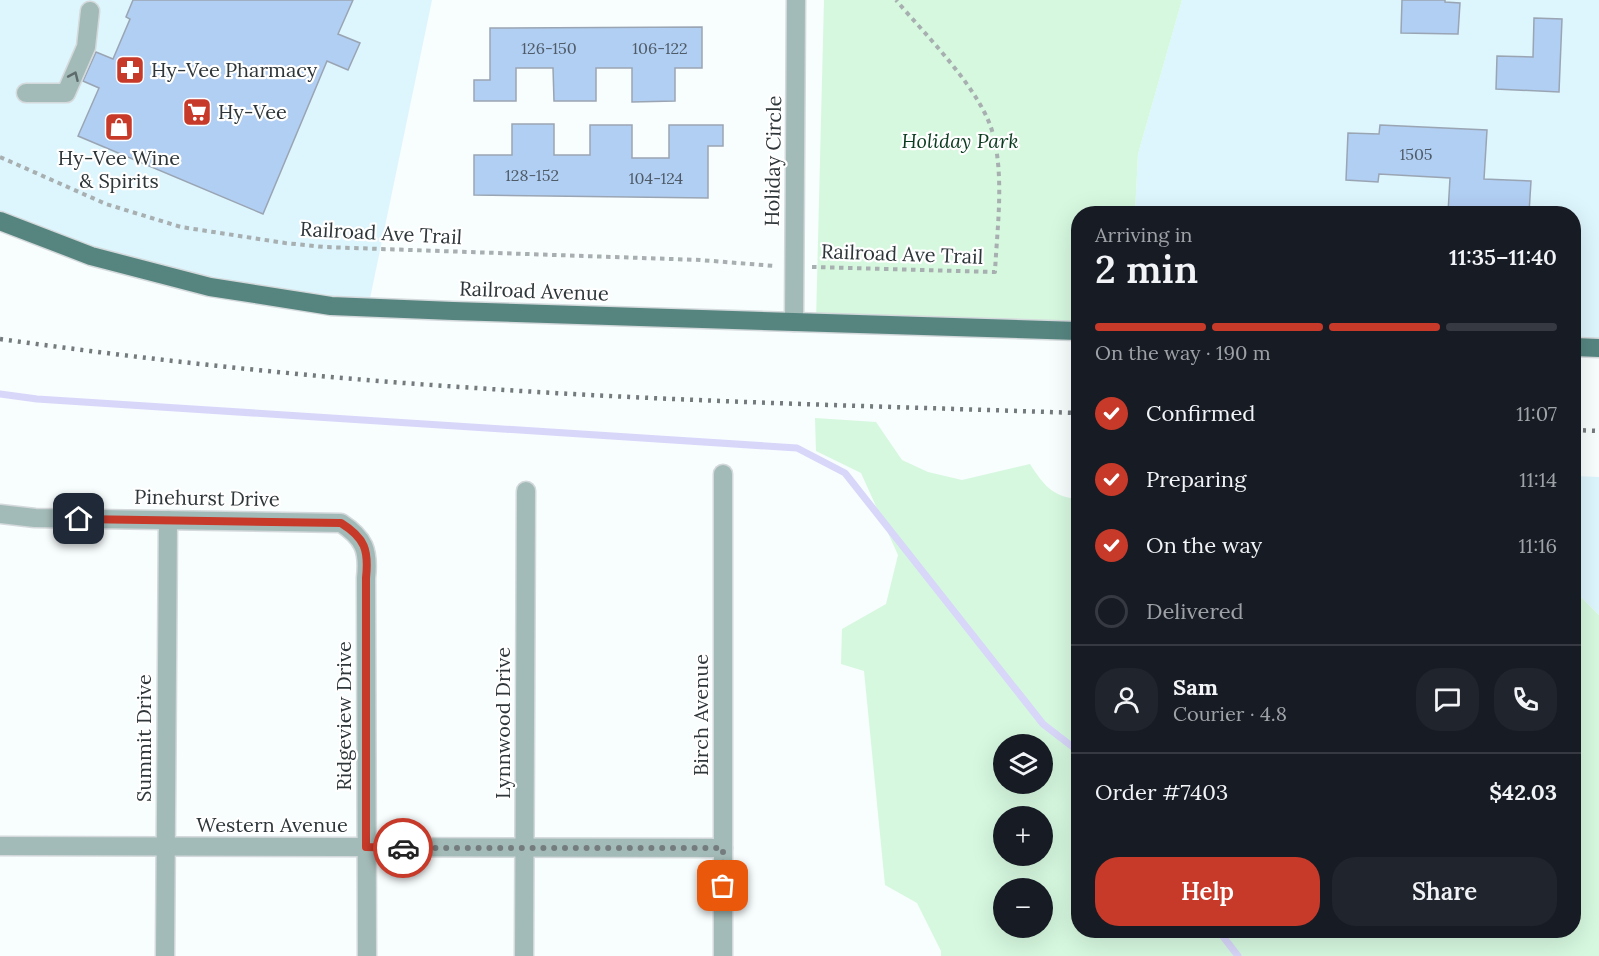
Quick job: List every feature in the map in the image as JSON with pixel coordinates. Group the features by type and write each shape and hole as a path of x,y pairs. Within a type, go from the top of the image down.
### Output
{"main road":[{"name":"Railroad Avenue","path":"0,221 91,256 210,287 331,306 1071,331"},
{"path":"1581,347 1599,348"}],"street":[{"name":"Holiday Circle","path":"794,322 796,0"},
{"path":"26,93 66,93 86,47 90,11"},
{"name":"Birch Avenue","path":"723,474 723,956"},
{"name":"Lynnwood Drive","path":"524,956 526,491"},
{"name":"Pinehurst Drive","path":"0,514 35,518 341,523"},
{"name":"Summit Drive","path":"165,956 168,520"},
{"name":"Ridgeview Drive","path":"341,523 354,531 365,546 368,559 366,578 367,956"},
{"name":"Western Avenue","path":"0,846 723,848"}],"path":[{"name":"Railroad Ave Trail","path":"808,267 995,272 999,187 994,136 978,99 896,0"},
{"name":"Railroad Ave Trail","path":"0,157 106,204 181,227 285,243 324,247 700,261 775,266"}],"shaded area":[{"path":"0,0 432,0 368,308 210,287 0,221"},
{"path":"1182,0 1599,0 1599,351 1581,350 1581,206 1135,206 1138,154"},
{"path":"1581,476 1599,477 1599,615 1581,597"}],"green space":[{"name":"Holiday Park","path":"824,0 1182,0 1138,154 1135,206 1071,206 1071,331 816,322"},
{"path":"815,418 876,422 902,460 928,472 962,480 1030,464 1049,488 1061,496 1071,498 1071,938 1581,938 1581,597 1599,615 1599,956 941,956 941,951 917,903 885,885 864,671 841,664 842,629 886,604 898,555 861,473 816,451"}],"building":[{"name":"Hy-Vee","path":"133,0 353,0 338,34 360,43 348,70 327,61 263,214 78,136 99,88 83,81 96,52 113,59 130,19 126,17"},
{"path":"1402,0 1445,0 1445,2 1460,3 1458,34 1401,33"},
{"path":"1534,18 1562,19 1559,92 1496,89 1497,56 1533,57"},
{"path":"702,27 702,68 675,68 675,101 632,102 632,68 596,68 596,101 554,101 553,68 516,68 516,101 474,101 474,80 490,80 490,28"},
{"path":"512,124 554,124 554,155 590,155 590,125 632,125 632,158 669,158 669,125 723,125 723,146 708,146 708,198 474,195 474,155 512,155"},
{"path":"1380,125 1487,130 1484,179 1531,181 1529,206 1448,206 1450,178 1379,174 1378,182 1346,180 1348,133 1379,134"}],"waterway":[{"path":"0,394 37,399 797,448 845,473 1043,724 1071,746"},
{"path":"1224,938 1238,956"}],"railway":[{"path":"0,339 238,368 416,384 702,400 1071,413"},
{"path":"1581,430 1599,431"}],"way so far":[{"path":"403,848 723,848 723,886"}],"place":[{"name":"Hy-Vee Pharmacy","path":"130,70"},
{"name":"Hy-Vee","path":"197,112"},
{"name":"Hy-Vee Wine & Spirits","path":"119,127"}],"route":[{"path":"79,519 341,523 354,531 365,546 368,559 366,578 366,847 403,848"}]}
